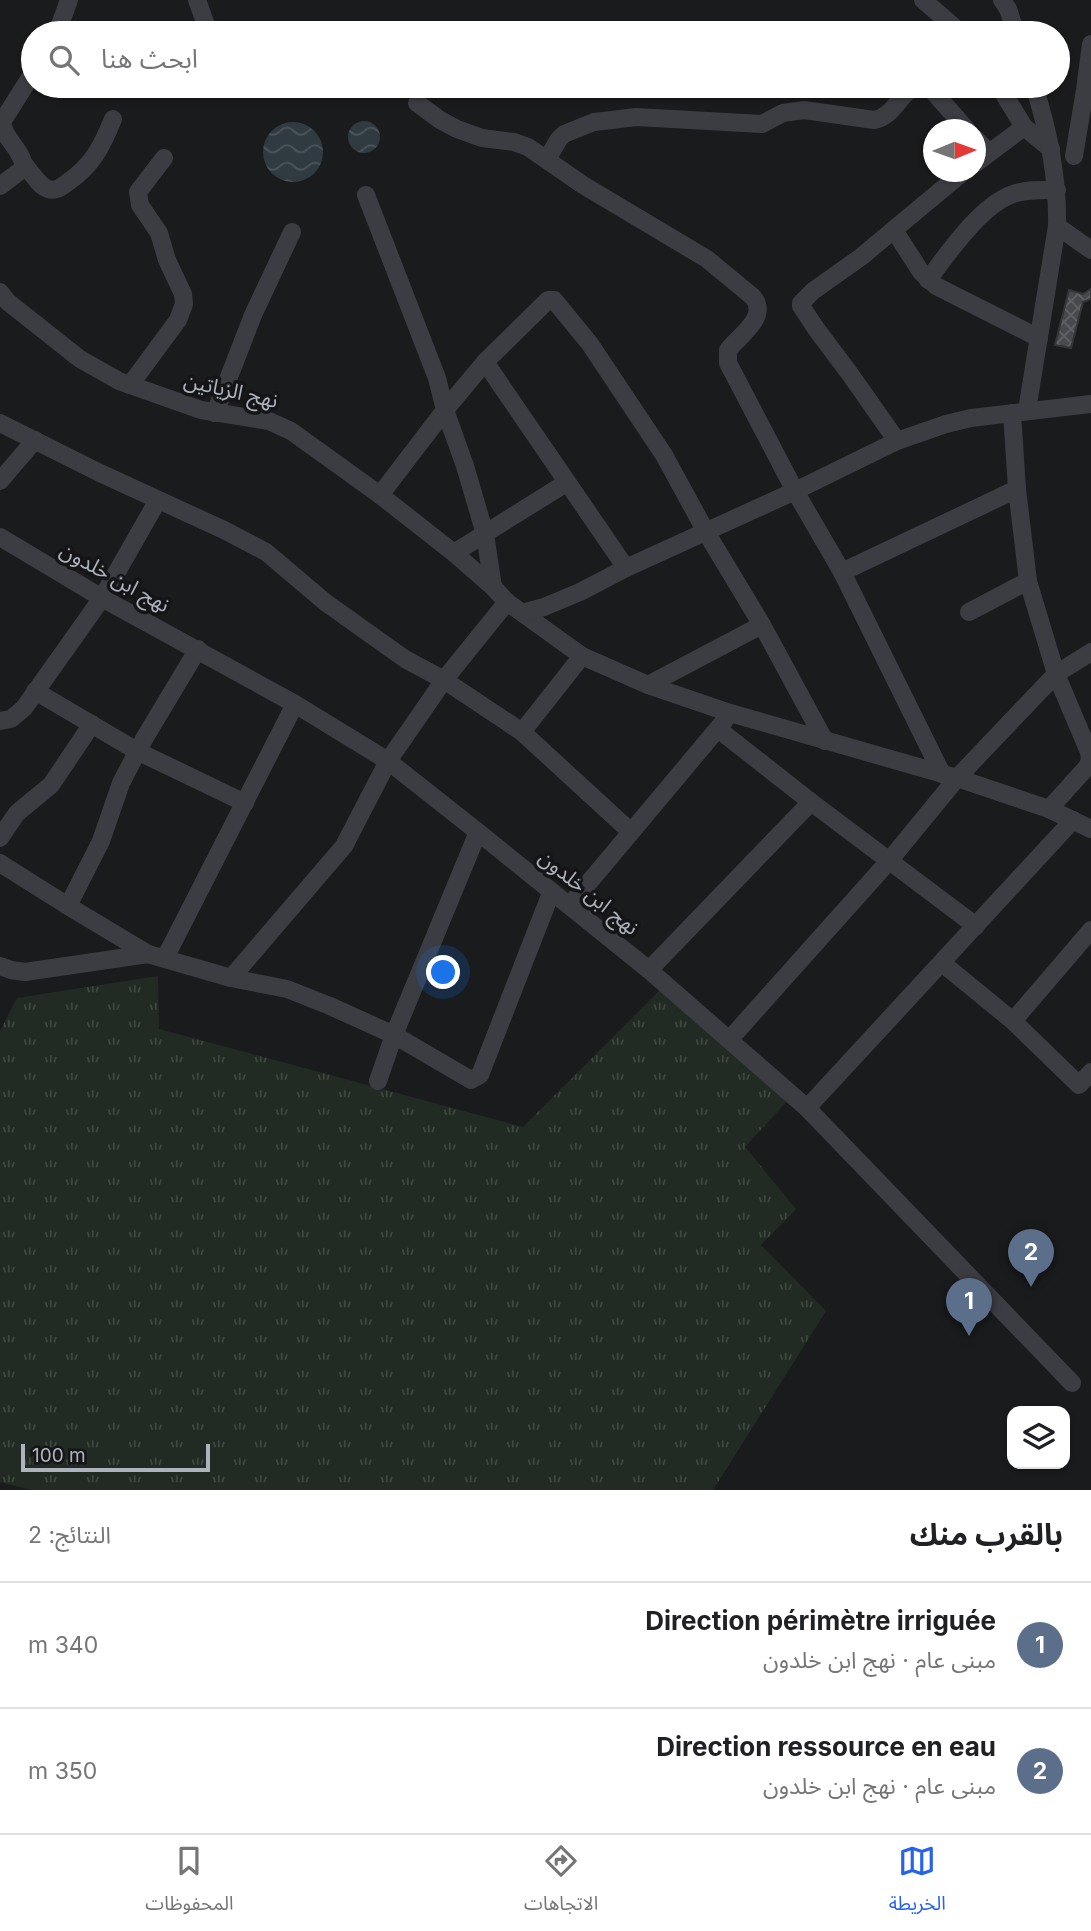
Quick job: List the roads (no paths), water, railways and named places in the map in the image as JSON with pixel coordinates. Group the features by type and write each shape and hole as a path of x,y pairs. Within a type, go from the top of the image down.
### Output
{"street":[{"path":"61,21 69,0"},
{"path":"197,0 205,21"},
{"path":"923,0 947,21"},
{"path":"1007,3 1012,21"},
{"path":"1006,98 1024,127 1052,155 1082,153 1091,44"},
{"path":"21,92 2,122 2,128 25,165 45,188 51,190 61,187 90,164 102,146 113,119"},
{"path":"547,159 564,134 594,122 636,117 762,124 783,113 804,110 874,120 886,116 901,98"},
{"path":"939,98 957,119"},
{"path":"1037,98 1052,155 1057,190 1057,226 1039,338 1019,412 1017,489 1028,581 1056,674 1090,752 1087,767 1049,809"},
{"path":"417,103 457,129 482,138 514,142 528,147 583,185 708,259 758,303 760,311 757,318 728,350 728,363 950,776"},
{"path":"986,155 1024,127"},
{"path":"130,385 178,320 184,307 183,295 167,260 159,233 139,205 138,198 138,192 164,158"},
{"path":"0,186 21,172 25,165"},
{"path":"897,441 801,304 813,291 861,257 952,182"},
{"path":"928,280 963,235 1003,198 1024,191 1057,190"},
{"path":"366,195 437,378 485,534 494,587"},
{"path":"1057,226 1091,250"},
{"path":"894,230 928,280 954,296 1039,338"},
{"path":"215,413 253,315 292,232"},
{"name":"نهج الزياتين","path":"0,292 8,302 80,359 130,385 201,410 280,425 380,495 454,553 515,607 582,656 648,685 730,713 950,776 1049,809 1091,829"},
{"path":"380,495 485,362 548,300 554,300 590,344 664,456 762,625 825,741"},
{"path":"485,362 626,568"},
{"path":"231,978 344,846 388,761 444,680 515,607 534,611 551,605 897,441 971,418 1091,404"},
{"path":"0,423 266,552 325,602 405,659 444,680 522,733 631,832"},
{"path":"0,481 35,440"},
{"path":"454,553 566,483"},
{"path":"842,572 1017,489"},
{"path":"0,721 18,715 102,597 158,500"},
{"name":"نهج ابن خلدون","path":"0,537 102,597 296,704 388,761 478,832 649,970 807,1108 1072,1383"},
{"path":"968,612 1028,581"},
{"path":"648,685 762,625"},
{"path":"68,906 102,841 121,783 137,751 198,649"},
{"path":"729,1040 889,861 950,776 1056,674 1091,652"},
{"path":"522,733 582,656"},
{"path":"35,691 137,751 245,803"},
{"path":"157,956 245,803 296,704"},
{"path":"570,905 730,713"},
{"path":"0,838 17,813 51,785 92,724"},
{"path":"718,729 976,926"},
{"path":"649,970 811,802"},
{"path":"807,1108 1073,820"},
{"path":"378,1081 394,1035 478,832"},
{"path":"0,863 68,906 157,956 231,978 287,989 394,1035 471,1080 480,1075 551,892"},
{"path":"1013,1021 1091,930"},
{"path":"0,966 11,971 24,972 157,956"},
{"path":"942,963 1087,1085"}],"water":[{"path":"364,121 375,126 380,137 375,148 364,153 353,148 348,137 353,126"},
{"path":"287,122 299,122 315,130 321,140 321,164 315,174 299,182 287,182 271,174 263,158 263,146 271,130"}],"place":[{"name":"Direction ressource en eau","path":"1031,1287"},
{"name":"Direction périmètre irriguée","path":"969,1336"}]}
